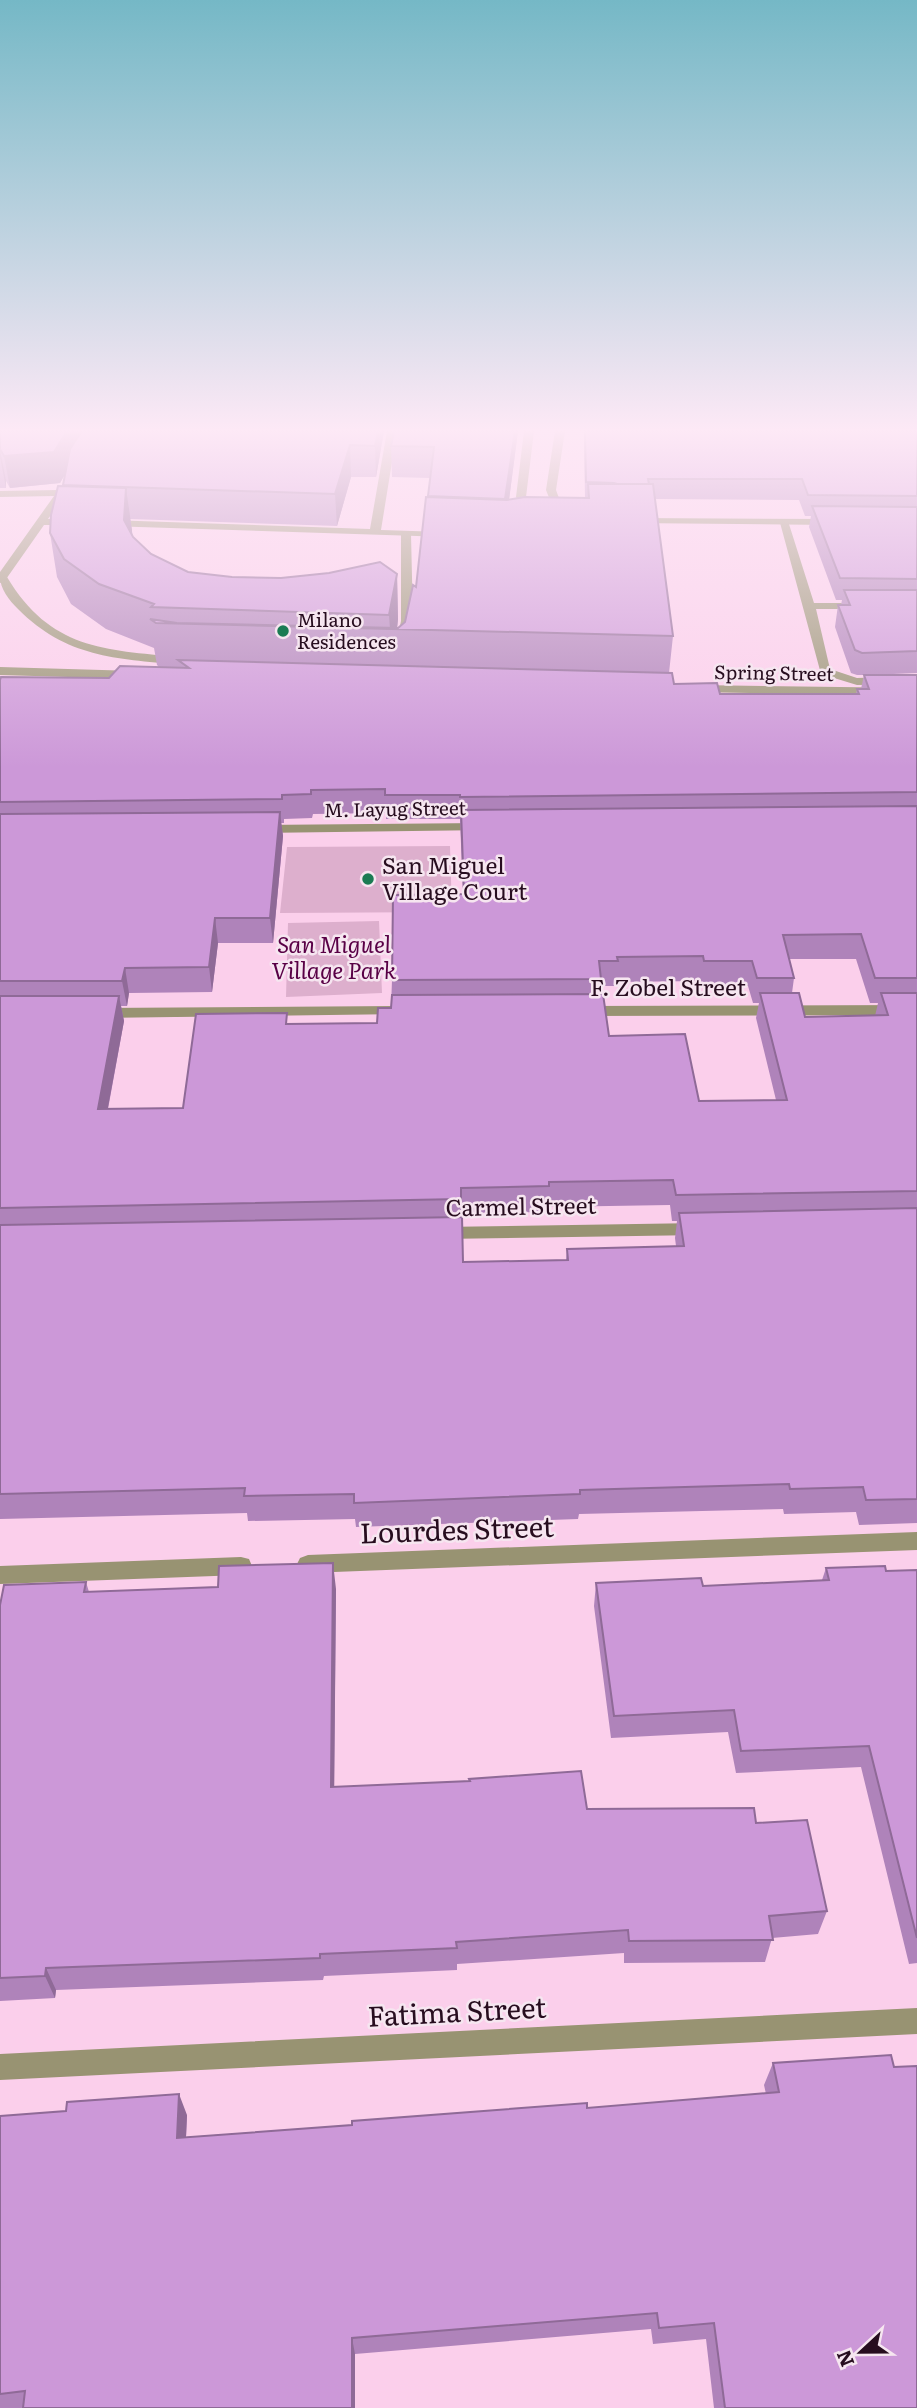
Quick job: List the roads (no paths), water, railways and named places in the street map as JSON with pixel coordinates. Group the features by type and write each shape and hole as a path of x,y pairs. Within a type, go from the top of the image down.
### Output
{"street":[{"path":"27,543 1,580 37,622 96,652 196,662"},
{"path":"403,644 407,621 406,543"},
{"path":"790,543 810,607 825,671 837,679 861,682 917,680"},
{"path":"810,607 877,606"},
{"path":"0,671 150,675"},
{"name":"Spring Street","path":"684,689 917,692"},
{"name":"M. Layug Street","path":"247,829 498,827"},
{"name":"F. Zobel Street","path":"572,1011 917,1010"},
{"path":"80,1013 420,1011"},
{"name":"Carmel Street","path":"417,1234 722,1228"},
{"name":"Lourdes Street","path":"292,1564 917,1541"},
{"path":"0,1575 264,1565"},
{"name":"Fatima Street","path":"0,2067 917,2021"}],"place":[{"name":"Milano Residences","path":"283,631"},
{"name":"San Miguel Village Court","path":"368,879"}],"park label":[{"name":"San Miguel Village Park","path":"334,958"}]}
